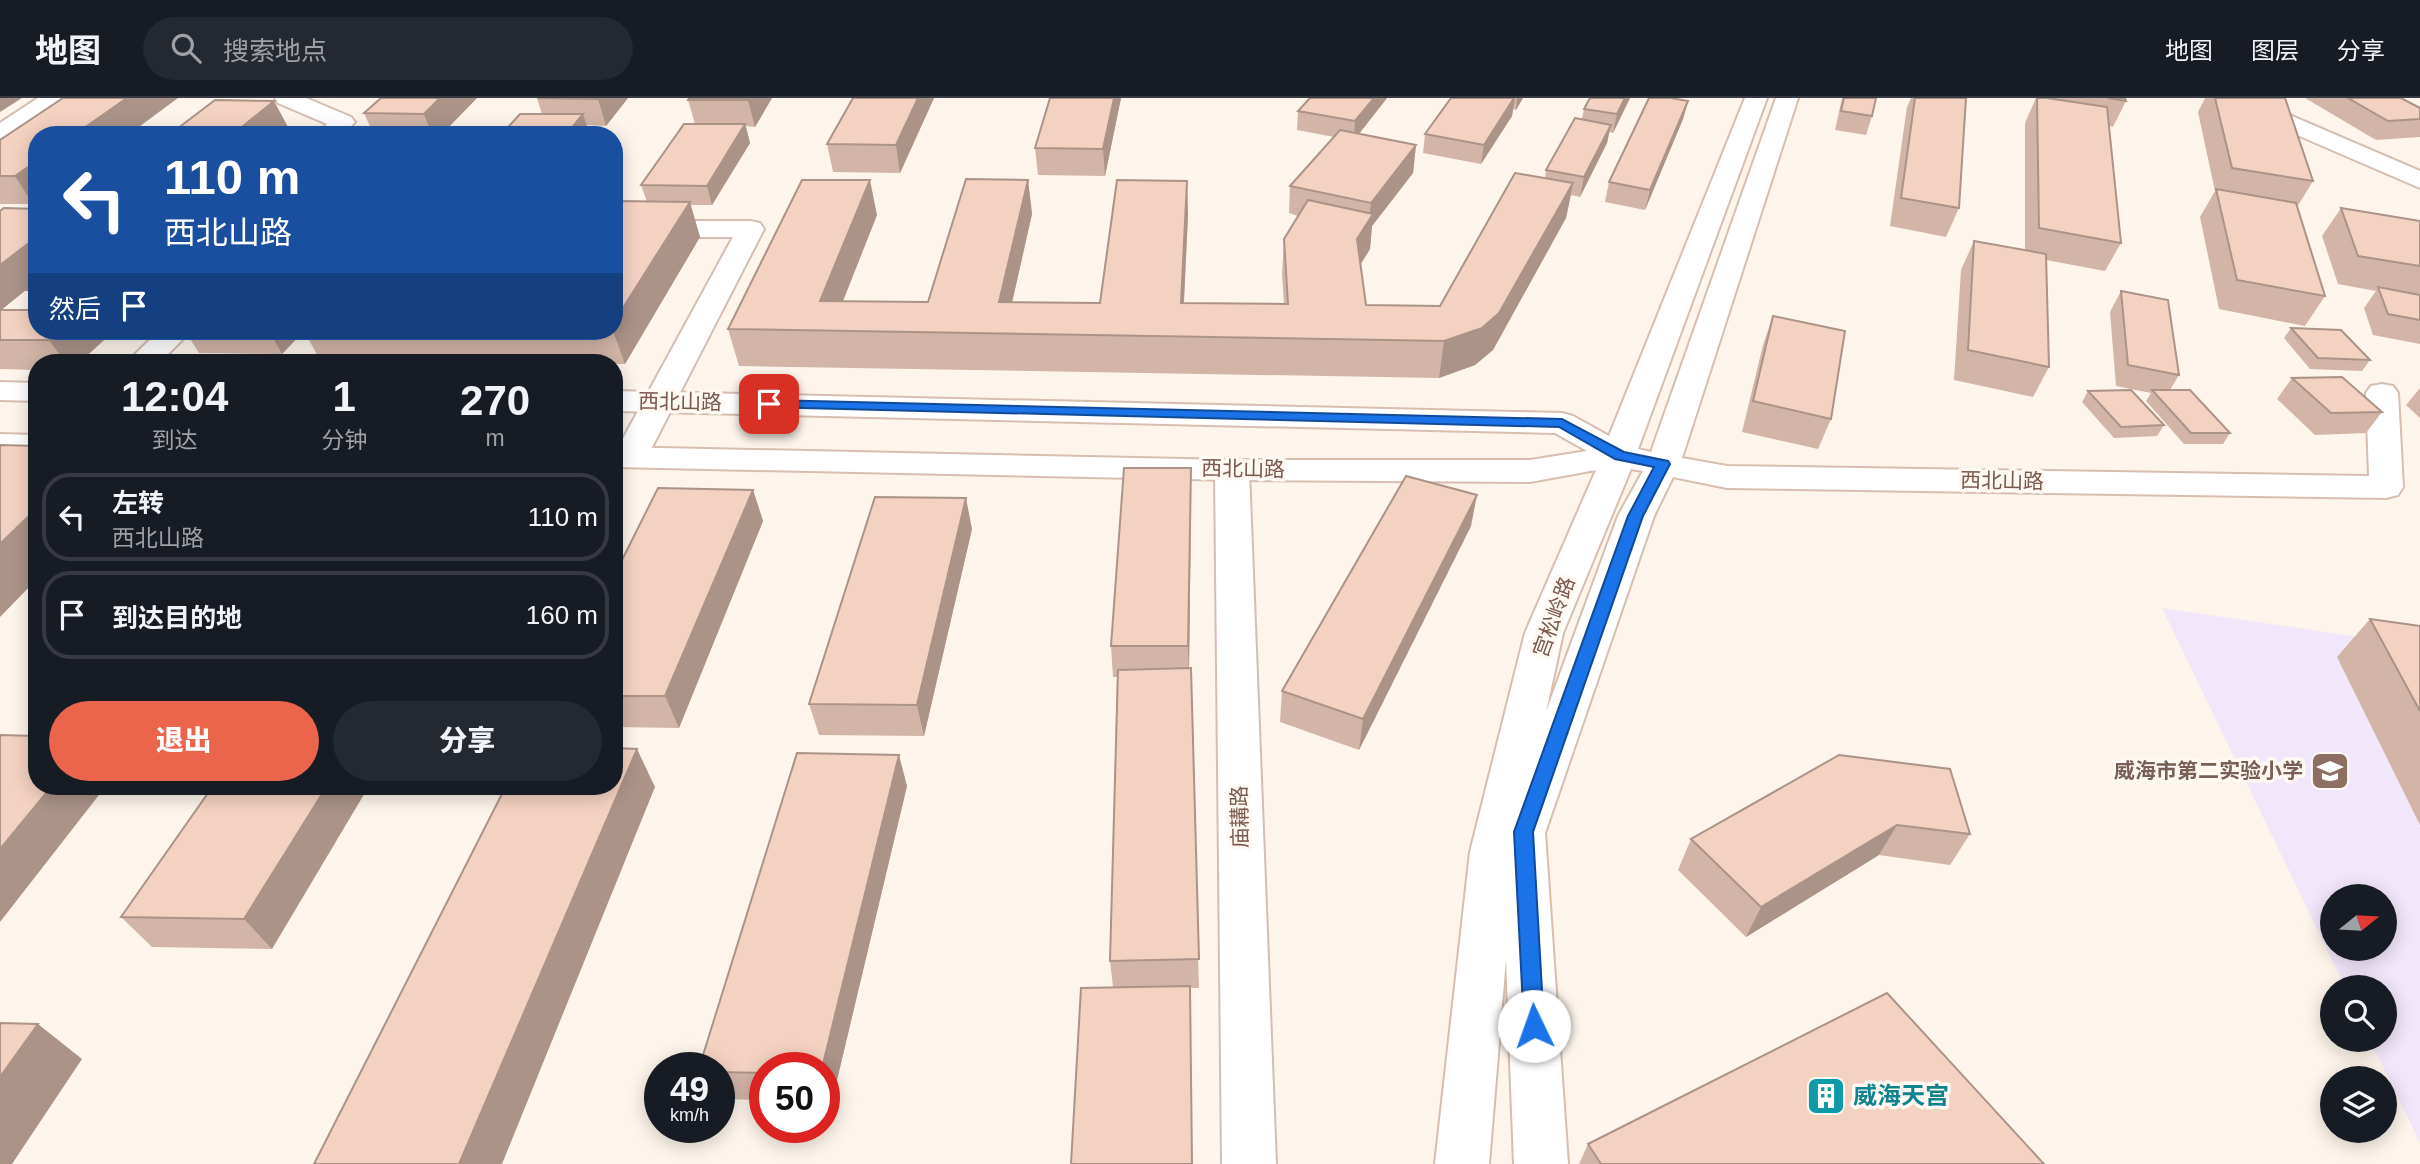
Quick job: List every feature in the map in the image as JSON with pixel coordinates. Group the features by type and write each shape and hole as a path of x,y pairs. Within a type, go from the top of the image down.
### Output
{"main road":[{"path":"0,134 54,98"},
{"path":"286,98 343,122 339,126"},
{"name":"宫松岭路","path":"1462,1164 1492,852 1544,633 1619,456 1756,98"},
{"path":"1541,1164 1523,832 1636,516 1663,464 1787,98"},
{"path":"2231,98 2420,180"},
{"path":"623,229 751,229 660,402 623,456"},
{"path":"151,354 166,340"},
{"path":"0,391 28,391"},
{"name":"西北山路","path":"623,401 1562,423 1619,456 1727,477 2386,487 2382,393"},
{"path":"0,444 28,445"},
{"name":"西北山路","path":"623,457 1232,470 1530,471 1619,456"},
{"name":"庙耩路","path":"1232,470 1249,1164"}],"shaded area":[{"name":"威海市第二实验小学","path":"2162,608 2420,646 2420,1143 2397,1096 2397,1066 2383,1066 2376,1052 2397,1052 2397,975 2339,975 2332,961 2398,961 2398,884 2320,884 2320,935"}],"building":[{"path":"63,98 127,98 87,126 28,126 28,167 15,176 0,176 0,140"},
{"path":"381,98 440,98 424,114 364,113"},
{"path":"537,98 599,98 598,99"},
{"path":"689,98 750,98 688,100"},
{"path":"853,98 918,98 896,145 827,144"},
{"path":"1050,98 1114,98 1103,149 1035,148"},
{"path":"1310,98 1374,98 1355,121 1298,111"},
{"path":"1451,98 1514,98 1484,145 1425,134"},
{"path":"1590,98 1625,98 1617,114 1584,109"},
{"path":"1649,98 1688,101 1650,190 1609,182"},
{"path":"1844,98 1876,98 1872,116 1841,111"},
{"path":"1915,98 1966,98 1959,208 1901,198"},
{"path":"2037,98 2107,107 2121,243 2039,228"},
{"path":"2215,98 2285,98 2313,181 2232,168"},
{"path":"2348,98 2401,98 2420,108 2420,119 2388,121"},
{"path":"215,100 274,101 243,126 181,126"},
{"path":"520,114 583,114 573,126 509,126"},
{"path":"1575,118 1611,125 1584,177 1546,170"},
{"path":"684,124 745,124 707,186 641,185"},
{"path":"1340,130 1416,145 1371,203 1290,186"},
{"path":"1515,173 1573,183 1499,313 1482,328 1444,341 728,329 802,180 870,180 820,301 928,302 966,179 1028,180 999,302 1100,303 1117,180 1187,181 1181,303 1288,304 1284,239 1308,200 1373,214 1357,239 1366,305 1440,306"},
{"path":"2216,189 2296,203 2325,296 2237,280"},
{"path":"623,201 690,202 623,308"},
{"path":"4,208 28,209 28,244 0,265 0,211"},
{"path":"2341,208 2420,221 2420,266 2358,256"},
{"path":"1974,241 2046,254 2049,367 1968,350"},
{"path":"2378,287 2420,295 2420,320 2388,314"},
{"path":"2121,291 2168,300 2179,375 2128,365"},
{"path":"0,310 28,310 28,340 0,340"},
{"path":"1773,316 1845,331 1831,419 1753,401"},
{"path":"2291,328 2341,330 2370,360 2318,358"},
{"path":"2342,377 2382,412 2331,413 2292,378"},
{"path":"2131,390 2164,425 2121,427 2088,391"},
{"path":"2152,390 2190,390 2230,433 2191,433"},
{"path":"0,445 28,446 28,517 0,544"},
{"path":"1124,468 1191,468 1188,646 1111,646"},
{"path":"1406,476 1477,495 1363,719 1282,691"},
{"path":"658,488 753,490 665,696 623,696 623,558"},
{"path":"875,497 966,498 917,705 809,704"},
{"path":"2370,619 2420,626 2420,711"},
{"path":"1191,668 1199,959 1110,961 1118,670"},
{"path":"0,735 28,736 28,795 45,795 0,849"},
{"path":"623,748 637,749 623,782"},
{"path":"797,753 899,755 826,1052 749,1052 749,1073 735,1072 735,1052 704,1052"},
{"path":"1839,755 1950,769 1970,834 1897,825 1761,907 1691,839"},
{"path":"207,795 321,795 244,919 121,917"},
{"path":"501,795 617,795 459,1164 314,1164"},
{"path":"1190,986 1192,1164 1071,1164 1081,988"},
{"name":"威海天宫","path":"1887,993 2044,1164 1601,1164 1588,1144"},
{"path":"0,1023 38,1024 0,1077"}],"place":[{"name":"威海市第二实验小学","path":"2330,771"},
{"name":"威海天宫","path":"1826,1096"}],"route":[{"path":"769,404 1562,423 1619,456 1663,464 1636,516 1523,832 1534,1026"}]}
